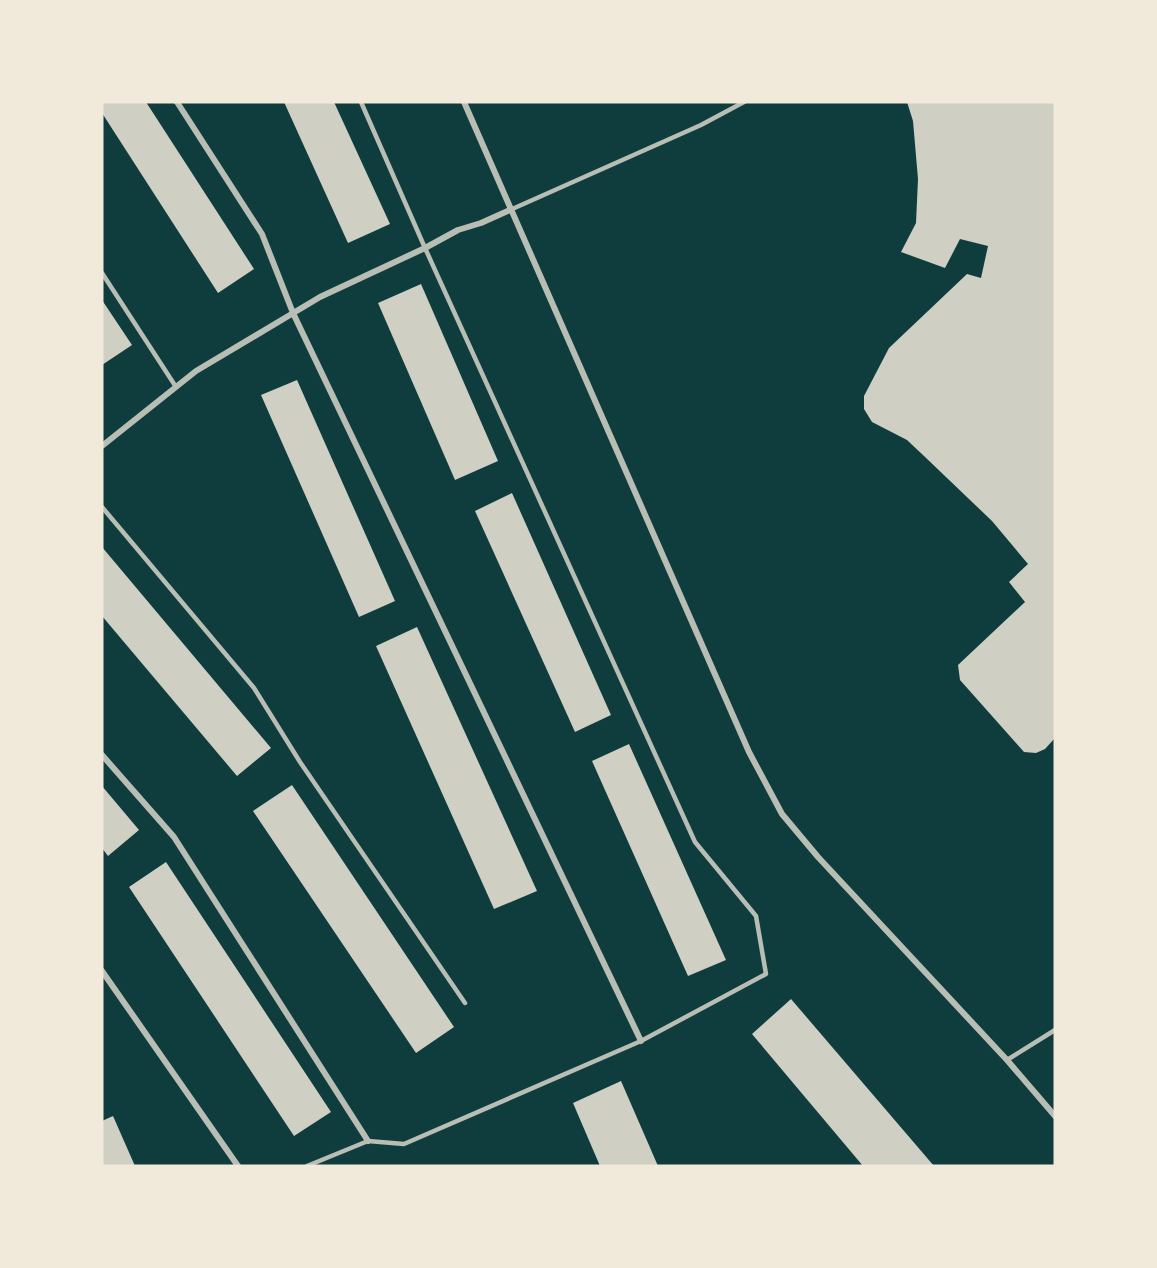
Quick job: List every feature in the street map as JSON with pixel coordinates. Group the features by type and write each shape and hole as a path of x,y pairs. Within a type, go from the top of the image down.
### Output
{"street":[{"path":"177,102 262,234 293,313 640,1041"},
{"path":"464,102 749,752 782,814 818,857 1007,1060 1055,1116"},
{"path":"102,446 196,371 320,297 458,230 510,210"},
{"path":"102,755 174,837 368,1141"},
{"path":"102,971 238,1166"}],"lane":[{"path":"307,1166 368,1141 404,1144 640,1041 766,974 756,916 695,842 361,102"},
{"path":"510,210 701,125 744,102"},
{"path":"102,273 176,387"},
{"path":"102,507 254,688 300,762 465,1003"},
{"path":"1007,1060 1055,1030"}],"building":[{"path":"102,102 146,102 254,269 218,293 102,113"},
{"path":"284,102 334,102 390,224 348,243"},
{"path":"907,102 1055,102 1055,738 1045,749 1036,753 1024,752 960,680 958,665 1025,602 1009,582 1028,564 992,521 924,456 907,440 872,422 864,409 864,396 889,348 967,274 981,278 988,246 960,239 945,268 901,252 916,223 918,179 913,121"},
{"path":"421,284 498,461 455,480 378,303"},
{"path":"102,300 132,345 102,365"},
{"path":"297,380 395,601 359,617 261,395"},
{"path":"512,493 611,715 575,732 475,511"},
{"path":"102,547 271,748 237,776 102,616"},
{"path":"417,627 537,891 494,909 376,646"},
{"path":"629,744 726,960 688,976 592,761"},
{"path":"292,785 454,1027 416,1053 253,811"},
{"path":"102,786 139,830 108,856 102,848"},
{"path":"166,862 331,1112 294,1136 129,887"},
{"path":"791,999 934,1166 863,1166 752,1034"},
{"path":"621,1081 658,1166 600,1166 573,1103"},
{"path":"113,1116 135,1166 102,1166 102,1121"}]}
